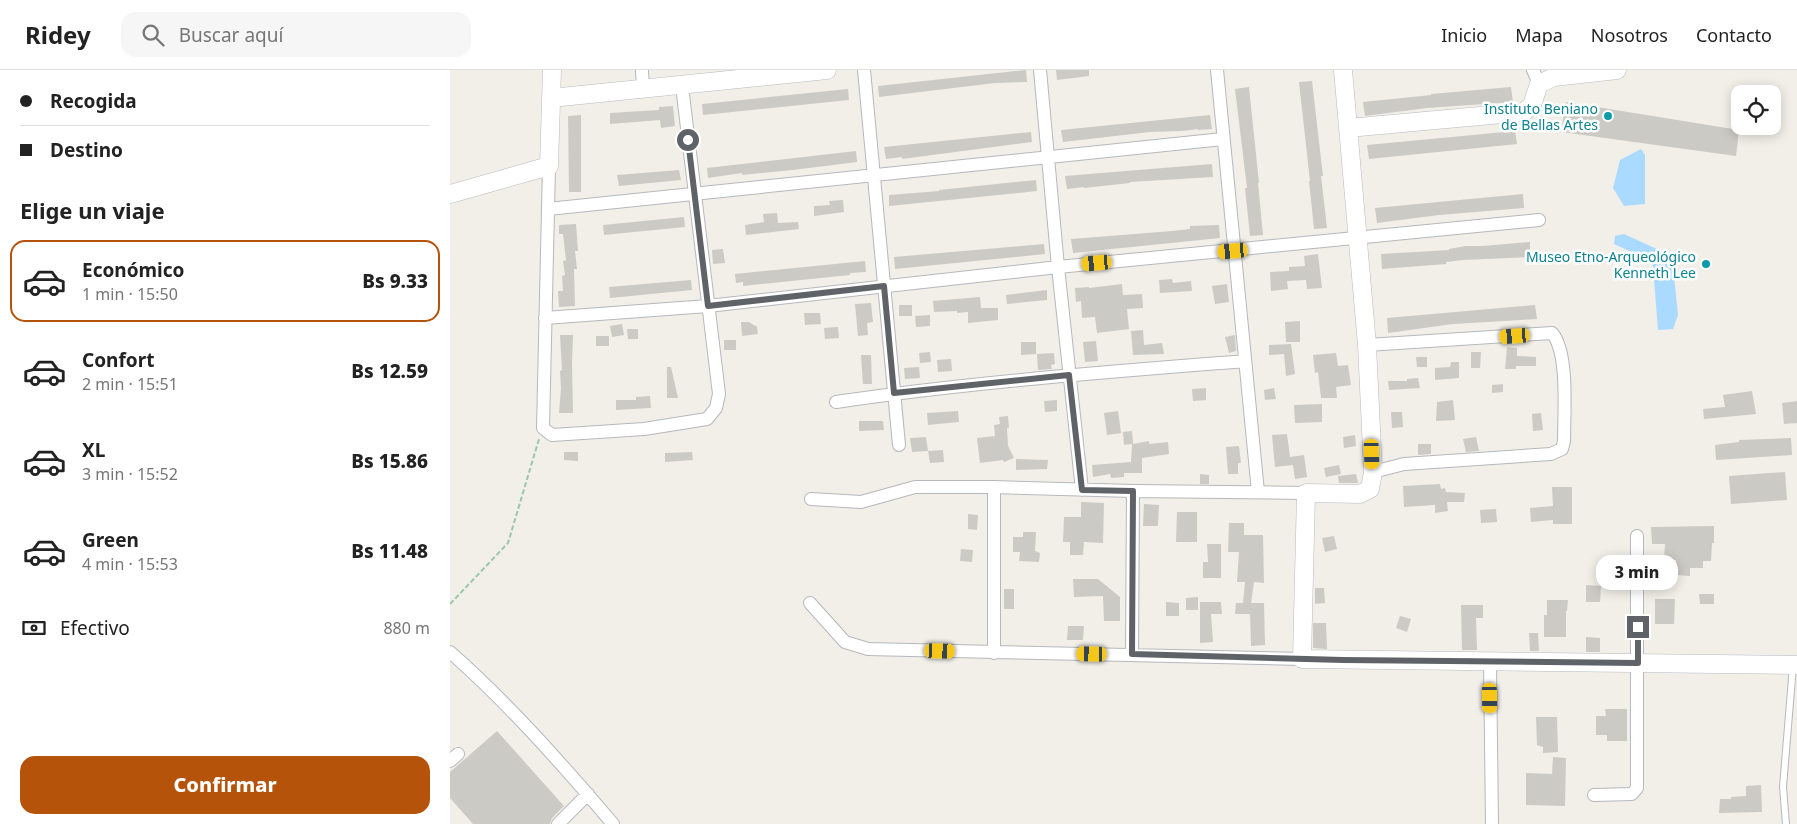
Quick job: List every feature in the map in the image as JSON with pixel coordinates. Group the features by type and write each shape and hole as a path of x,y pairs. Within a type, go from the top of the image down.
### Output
{"street":[{"path":"552,70 543,428 552,434 644,429 707,419 716,408 719,394 682,86"},
{"path":"642,70 643,89"},
{"path":"551,98 682,86 754,74 827,70"},
{"path":"864,70 900,445"},
{"path":"1040,70 1058,267 1082,490"},
{"path":"1218,70 1233,251 1246,361 1258,492"},
{"path":"811,499 861,502 916,487 994,486 1082,490 1360,494 1370,489 1373,472 1367,346 1343,70"},
{"path":"1348,128 1524,112 1532,106 1536,77 1554,77 1617,70"},
{"path":"548,208 1223,139"},
{"path":"450,194 549,166"},
{"path":"545,318 708,306 1058,267 1233,251 1357,236 1539,220"},
{"path":"1367,346 1552,334 1557,339 1563,359 1564,441 1562,449 1551,454 1404,464 1373,472"},
{"path":"836,402 894,393 1069,375 1246,361"},
{"path":"994,486 994,653"},
{"path":"1132,654 1133,491"},
{"path":"1302,659 1306,493"},
{"path":"1594,795 1632,794 1638,788 1638,536"},
{"path":"810,604 845,642 868,650 1302,659 1795,665"},
{"path":"450,652 482,680 588,794 613,824"},
{"path":"1490,662 1492,824"},
{"path":"558,824 588,794"}],"lane":[{"path":"1786,824 1783,787 1795,665"}],"path":[{"path":"450,604 508,543 543,428"}],"water":[{"path":"1641,149 1645,155 1645,204 1624,206 1613,188 1620,160"},
{"path":"1624,234 1672,256 1678,315 1673,329 1658,330 1653,266 1649,260 1614,244 1615,236"}],"building":[{"path":"1026,70 1027,82 995,83 879,97 878,86"},
{"path":"1056,70 1089,70 1089,76 1057,80"},
{"path":"1312,81 1327,228 1314,229 1299,82"},
{"path":"1249,87 1263,235 1250,236 1245,188 1247,188 1235,89"},
{"path":"1511,87 1513,102 1427,108 1365,116 1363,102"},
{"path":"848,89 849,100 703,115 702,104"},
{"name":"Instituto Beniano de Bellas Artes","path":"1566,102 1731,129 1731,135 1738,135 1736,156 1561,132"},
{"path":"673,106 675,126 661,128 660,120 610,124 610,113 659,110 659,107"},
{"path":"581,115 581,192 569,192 568,116"},
{"path":"1210,115 1212,129 1150,132 1063,142 1061,130"},
{"path":"1515,131 1517,144 1369,159 1367,145"},
{"path":"1031,132 1032,142 902,159 902,157 886,159 884,147"},
{"path":"856,151 857,162 708,178 707,168"},
{"path":"1212,164 1213,177 1130,182 1084,188 1067,189 1065,176"},
{"path":"679,170 681,180 619,186 617,175"},
{"path":"1036,180 1037,191 889,206 889,195"},
{"path":"1523,194 1524,208 1439,215 1377,223 1375,208"},
{"path":"843,200 844,212 814,216 814,206 830,205 829,201"},
{"path":"777,213 778,223 798,222 799,229 746,235 745,225 764,222 763,214"},
{"path":"684,217 685,227 604,235 603,225"},
{"path":"576,224 578,251 575,251 577,269 574,269 575,306 559,307 558,291 563,291 562,276 565,275 563,261 566,260 563,234 559,234 559,225"},
{"path":"1219,225 1220,238 1073,253 1071,239 1172,231 1190,229 1190,226"},
{"path":"1530,242 1530,257 1463,260 1446,262 1446,264 1382,269 1381,254"},
{"path":"1044,244 1045,254 895,269 894,257"},
{"path":"723,249 725,263 713,264 712,250"},
{"path":"1318,254 1322,288 1307,289 1306,280 1287,281 1288,289 1271,291 1270,272 1289,271 1289,267 1305,266 1304,256"},
{"path":"865,261 866,272 850,273 850,275 743,286 743,282 736,283 735,274"},
{"path":"1172,279 1173,283 1191,281 1192,291 1160,293 1159,280"},
{"path":"691,280 692,290 610,298 609,287"},
{"path":"1122,284 1123,295 1142,294 1143,308 1127,309 1129,329 1097,333 1095,317 1082,318 1081,301 1076,302 1075,288"},
{"path":"1227,284 1229,302 1215,304 1212,286"},
{"path":"1047,290 1047,300 1007,304 1006,295"},
{"path":"980,297 981,308 998,308 998,320 968,323 968,312 934,312 933,301"},
{"path":"871,303 873,322 867,323 868,335 858,336 855,304"},
{"path":"899,305 912,305 912,316 899,316"},
{"path":"1535,305 1537,319 1453,324 1388,333 1387,318"},
{"path":"804,313 820,313 821,324 805,325"},
{"path":"930,315 930,326 916,327 915,316"},
{"path":"1300,321 1300,342 1286,342 1285,322"},
{"path":"741,322 749,322 757,327 758,334 742,336"},
{"path":"622,324 624,335 612,337 610,326"},
{"path":"838,327 839,338 825,339 824,328"},
{"path":"627,329 638,329 638,339 628,339"},
{"path":"1143,330 1144,345 1162,343 1164,354 1133,355 1131,331"},
{"path":"560,335 573,335 573,413 559,413 560,371 562,370"},
{"path":"1235,335 1236,351 1229,353 1225,337"},
{"path":"596,336 609,336 609,346 596,346"},
{"path":"724,340 736,340 736,350 724,350"},
{"path":"1096,341 1098,361 1085,362 1083,342"},
{"path":"1021,342 1036,342 1036,354 1021,355"},
{"path":"1291,344 1295,374 1286,376 1284,354 1269,355 1269,345"},
{"path":"1507,347 1517,348 1517,356 1536,357 1536,366 1516,366 1516,369 1505,369"},
{"path":"930,352 931,362 920,363 919,353"},
{"path":"1471,352 1481,352 1480,368 1471,368"},
{"path":"1054,353 1055,364 1051,365 1052,369 1038,370 1037,354"},
{"path":"1336,353 1338,366 1348,365 1351,385 1336,387 1337,398 1321,398 1318,372 1315,373 1313,355"},
{"path":"861,355 871,355 872,384 863,384"},
{"path":"1416,357 1427,357 1427,367 1417,367"},
{"path":"951,359 952,371 938,372 937,360"},
{"path":"1451,362 1459,362 1459,378 1435,380 1435,368 1450,367"},
{"path":"667,367 671,367 678,398 667,398"},
{"path":"919,367 920,378 905,379 904,368"},
{"path":"1418,378 1420,388 1389,390 1388,381 1407,381 1407,379"},
{"path":"1503,384 1503,392 1492,393 1492,385"},
{"path":"1206,388 1206,400 1193,401 1192,389"},
{"path":"1274,388 1276,399 1265,400 1264,390"},
{"path":"1752,391 1756,414 1704,419 1703,409 1725,407 1723,395"},
{"path":"650,396 651,408 616,410 616,400 636,400 636,397"},
{"path":"1057,400 1057,411 1045,412 1044,401"},
{"path":"1453,400 1455,420 1436,421 1437,402"},
{"path":"1797,401 1797,423 1784,424 1782,403"},
{"path":"1322,404 1322,422 1295,423 1294,405"},
{"path":"958,411 959,422 928,425 927,413"},
{"path":"1118,411 1121,433 1107,435 1104,413"},
{"path":"1391,412 1402,412 1403,427 1392,428"},
{"path":"1541,413 1543,430 1533,431 1532,414"},
{"path":"1008,416 1008,446 1014,458 1004,462 1003,460 980,463 977,438 995,436 994,425 1000,424 999,417"},
{"path":"859,421 883,421 884,430 859,431"},
{"path":"1132,431 1133,444 1149,441 1149,444 1168,442 1169,454 1142,458 1142,473 1124,473 1124,477 1111,478 1110,474 1093,477 1092,465 1131,462 1132,444 1124,445 1123,432"},
{"path":"1287,434 1290,457 1304,455 1307,477 1295,479 1293,465 1275,467 1272,435"},
{"path":"1355,435 1356,446 1344,448 1343,437"},
{"path":"926,437 928,451 912,452 910,438"},
{"path":"1476,437 1479,451 1466,452 1463,439"},
{"path":"1791,438 1792,455 1716,460 1715,445 1739,442 1739,440"},
{"path":"1418,444 1431,444 1431,454 1418,455"},
{"path":"1239,446 1241,463 1238,463 1238,474 1228,474 1226,447"},
{"path":"943,450 944,462 930,463 928,451"},
{"path":"564,452 578,452 578,461 564,460"},
{"path":"692,452 693,460 665,462 665,453"},
{"path":"1016,459 1048,460 1047,469 1016,470"},
{"path":"1339,465 1341,474 1326,477 1324,468"},
{"path":"1785,472 1787,500 1731,504 1729,476"},
{"path":"1200,474 1209,475 1209,484 1200,484"},
{"path":"1356,474 1358,483 1339,483 1338,476"},
{"path":"1440,484 1441,489 1445,488 1446,492 1465,493 1464,502 1447,502 1448,511 1435,513 1435,505 1404,507 1403,486"},
{"path":"1552,487 1572,487 1572,524 1553,524 1553,520 1531,522 1530,508 1553,506"},
{"path":"1081,502 1104,503 1103,543 1084,542 1083,555 1070,555 1070,542 1063,542 1064,517 1081,517"},
{"path":"1144,504 1159,505 1158,526 1143,526"},
{"path":"1496,509 1497,522 1481,523 1480,510"},
{"path":"1177,512 1197,512 1197,542 1176,542"},
{"path":"968,514 978,515 977,530 968,529"},
{"path":"1229,523 1244,523 1244,535 1263,535 1264,583 1254,582 1251,603 1264,603 1265,645 1251,646 1250,614 1235,614 1236,603 1243,603 1245,582 1237,582 1239,552 1228,552"},
{"path":"1714,526 1711,561 1703,561 1703,568 1690,568 1690,576 1676,575 1676,560 1664,560 1665,544 1652,544 1651,527"},
{"path":"1023,532 1036,532 1035,551 1040,553 1039,562 1019,561 1020,552 1013,552 1013,537 1023,537"},
{"path":"1334,536 1337,549 1325,552 1322,538"},
{"path":"1207,544 1221,544 1221,578 1203,578 1203,562 1208,562"},
{"path":"961,549 973,550 972,562 960,561"},
{"path":"1073,579 1098,579 1120,597 1120,621 1104,621 1103,596 1074,597"},
{"path":"1586,585 1601,586 1600,602 1586,602"},
{"path":"1315,588 1324,588 1325,603 1315,604"},
{"path":"1004,589 1014,589 1014,609 1004,609"},
{"path":"1699,594 1714,594 1714,604 1700,604"},
{"path":"1198,597 1198,610 1186,610 1186,598"},
{"path":"1655,599 1675,599 1674,624 1655,624"},
{"path":"1547,600 1568,600 1566,637 1544,637 1544,615 1547,615"},
{"path":"1166,602 1179,603 1179,616 1166,616"},
{"path":"1200,602 1221,602 1222,614 1211,614 1213,642 1200,643"},
{"path":"1461,605 1483,605 1483,618 1476,618 1477,650 1462,650"},
{"path":"1400,616 1411,619 1407,632 1396,628"},
{"path":"1313,623 1326,623 1327,649 1313,648"},
{"path":"1068,626 1084,626 1083,640 1067,640"},
{"path":"1529,633 1538,633 1539,651 1530,651"},
{"path":"1586,637 1600,638 1600,652 1586,652"},
{"path":"1605,709 1627,709 1627,741 1607,741 1607,735 1596,735 1596,716 1606,716"},
{"path":"1536,717 1557,717 1558,752 1543,753 1543,747 1537,745"},
{"path":"497,731 564,806 552,818 550,824 473,824 450,798 450,772"},
{"path":"1553,757 1566,758 1565,806 1526,805 1526,773 1552,774"},
{"path":"1761,785 1762,812 1719,813 1720,799 1746,796 1746,786"}],"place":[{"name":"Instituto Beniano de Bellas Artes","path":"1608,116"},
{"name":"Museo Etno-Arqueológico Kenneth Lee","path":"1706,264"}],"route":[{"path":"688,140 708,306 884,286 894,393 1069,375 1082,490 1133,491 1132,654 1343,660 1638,663 1638,627"}]}
